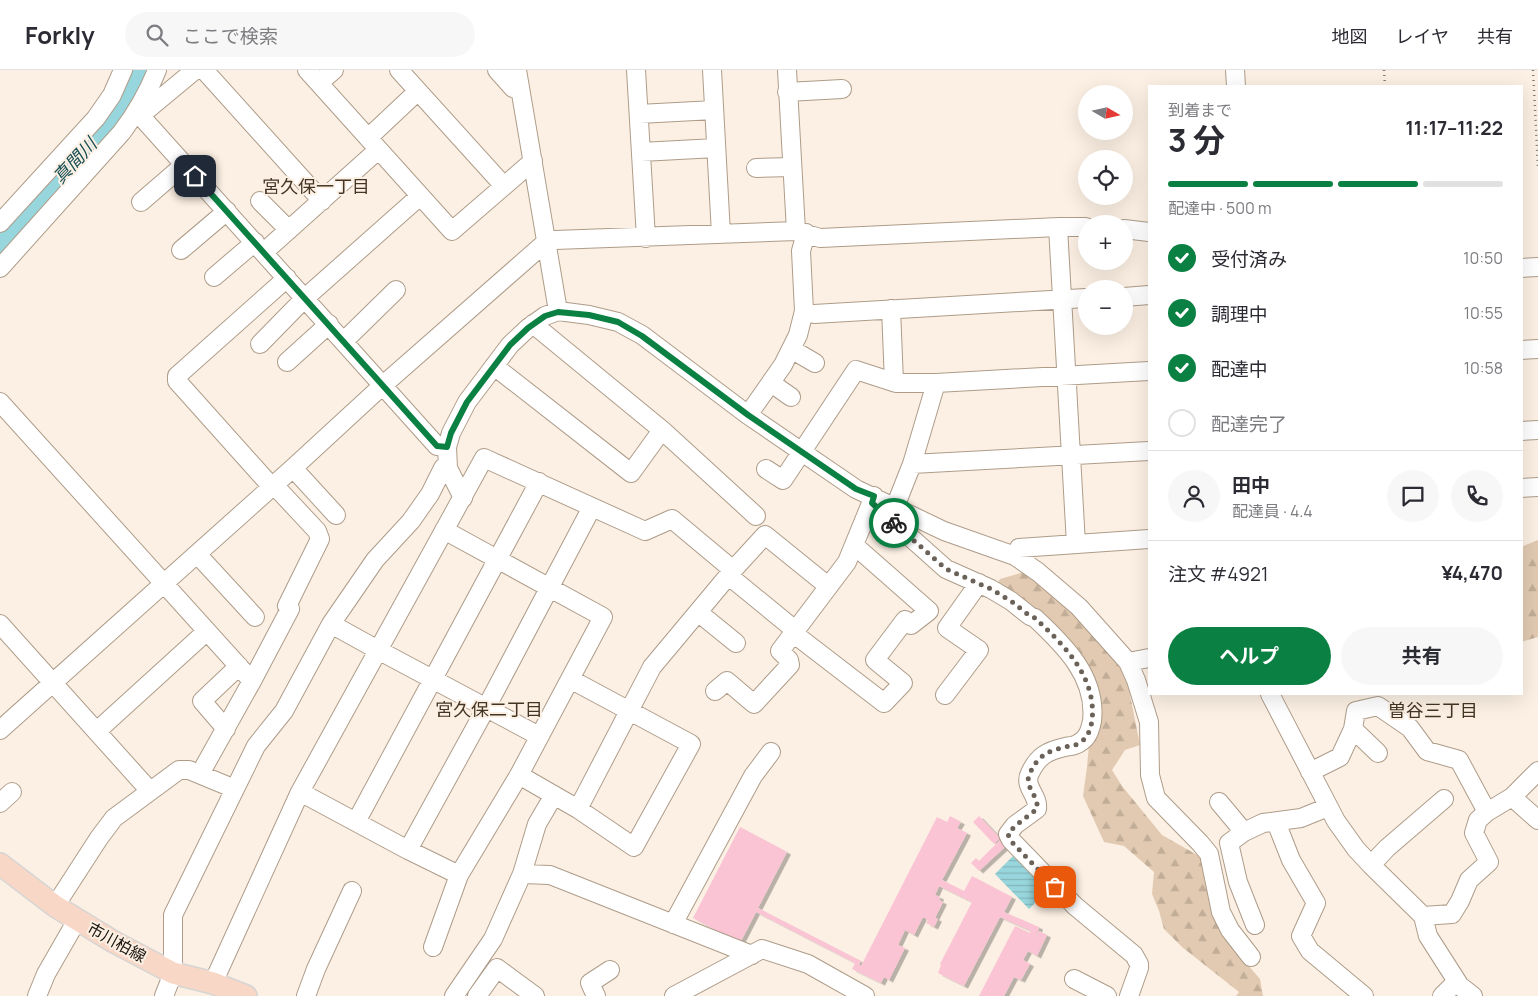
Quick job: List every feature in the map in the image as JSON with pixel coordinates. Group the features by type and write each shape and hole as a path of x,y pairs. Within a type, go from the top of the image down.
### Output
{"main road":[{"name":"市川柏線","path":"0,864 55,906 114,942 173,973 213,983 246,996"}],"street":[{"path":"0,223 96,118 112,95 123,70"},
{"path":"0,268 122,132 137,112 157,70"},
{"path":"137,112 148,109 195,70"},
{"path":"204,70 322,201"},
{"path":"307,70 452,231 533,161"},
{"path":"319,83 334,70"},
{"path":"399,70 504,186"},
{"path":"497,70 513,88 519,89"},
{"path":"516,70 558,312"},
{"path":"636,70 646,238"},
{"path":"712,70 721,234"},
{"path":"748,415 783,365 798,335 804,311 801,232 792,167 787,70"},
{"path":"1235,70 1236,85"},
{"path":"787,92 842,89"},
{"path":"214,277 259,247 289,230 322,201 418,91"},
{"path":"639,114 714,110"},
{"path":"137,112 437,446 447,447"},
{"path":"641,152 716,148"},
{"path":"141,202 185,164"},
{"path":"756,168 792,167"},
{"path":"260,344 306,298 420,196"},
{"path":"260,201 289,230"},
{"path":"181,250 228,212"},
{"path":"1058,227 1076,544"},
{"path":"0,730 382,386 546,242 555,240 801,232 820,238 1078,227"},
{"path":"1133,230 1148,232"},
{"path":"1523,268 1538,267"},
{"path":"200,774 290,608 287,606 320,539 317,531 177,381 177,376 287,278"},
{"path":"344,341 396,290"},
{"path":"1133,297 1148,296"},
{"path":"804,311 814,314 1078,299"},
{"path":"891,309 894,382"},
{"path":"463,498 448,468 447,447 451,433 467,402 510,345 533,324 545,316 558,312 589,315 618,322 642,336 748,415 873,500 946,569 979,583 1011,601 1035,618 1067,650 1089,686 1092,703 1090,730 1086,737 1078,744 1047,752 1041,757 1029,774 1028,781 1038,804 1037,809 1008,834 1010,840 1074,906 1134,955 1139,968 1129,996"},
{"path":"287,362 329,324"},
{"path":"533,324 662,430 756,516"},
{"path":"791,349 815,363"},
{"path":"1523,350 1538,349"},
{"path":"494,366 631,473 662,430"},
{"path":"766,468 783,480 856,370 894,382 936,383 1148,371"},
{"path":"771,383 791,397"},
{"path":"895,507 912,464 936,383"},
{"path":"0,402 252,681"},
{"path":"1523,431 1538,430"},
{"path":"912,464 1148,451"},
{"path":"213,983 300,792 484,458 645,531 672,519 794,631 884,703 903,683 875,660 905,620 911,626 929,611 854,545"},
{"path":"293,468 340,512 317,531"},
{"path":"164,996 173,973 173,915 256,746 284,711 331,624 376,560 421,508 443,468 448,468"},
{"path":"356,822 539,482"},
{"path":"1523,488 1538,487"},
{"path":"873,500 895,507 944,531 1015,556 1038,572 1079,607 1128,662 1136,680 1149,722 1150,775 1156,798 1200,842 1209,854 1221,912 1230,930 1251,957"},
{"path":"715,691 727,680 754,704 790,666 790,660 780,651 846,562 873,500"},
{"path":"408,850 592,508"},
{"path":"433,947 459,875 519,775 603,616 444,530"},
{"path":"578,809 652,667 765,534 828,586"},
{"path":"1015,556 1019,548 1148,540"},
{"path":"197,554 255,617"},
{"path":"945,695 979,650 947,628 979,583"},
{"path":"699,613 736,643"},
{"path":"0,624 150,791"},
{"path":"331,624 539,736"},
{"path":"97,731 207,631"},
{"path":"1128,662 1148,658"},
{"path":"226,729 202,701 239,666"},
{"path":"519,775 578,809 634,847 691,744 570,679"},
{"path":"1271,695 1328,807 1341,828 1356,849 1423,916 1428,936 1460,986 1473,996"},
{"path":"1310,772 1340,757 1354,729 1356,711 1378,706 1410,728 1427,752 1459,760 1487,812"},
{"path":"1354,729 1378,753"},
{"path":"673,924 753,776 771,752"},
{"path":"55,906 114,818 179,770 189,770 235,789"},
{"path":"1423,916 1452,914 1469,880 1490,862 1474,833 1478,820 1487,812 1512,797 1538,771"},
{"path":"300,792 459,875"},
{"path":"459,994 493,939 522,874 537,824 554,795"},
{"path":"1512,797 1538,820"},
{"path":"1371,865 1387,848 1444,799"},
{"path":"1219,802 1244,832"},
{"path":"1255,925 1238,882 1229,843 1244,832 1263,824 1301,818 1328,807"},
{"path":"1276,822 1291,860 1316,903 1301,936 1310,951 1360,995"},
{"path":"522,874 550,875 752,954"},
{"path":"306,996 316,969 352,891"},
{"path":"37,996 46,974 76,920"},
{"path":"674,996 762,949 808,964 865,996"},
{"path":"477,996 497,968 535,996"},
{"path":"596,996 590,983 610,970"},
{"path":"1074,979 1108,996"},
{"path":"1442,996 1457,981"}],"path":[{"path":"1384,70 1385,85"},
{"path":"1533,70 1538,168"}],"green space":[{"path":"1538,540 1538,637 1523,641 1523,546"},
{"path":"1024,572 1040,579 1115,655 1127,680 1140,745 1125,750 1112,770 1122,786 1162,835 1206,860 1223,936 1260,979 1263,996 1236,996 1239,992 1182,947 1164,929 1152,894 1154,872 1124,846 1104,842 1083,796 1089,744 1101,723 1087,670 996,586 1000,579"}],"water":[{"path":"1013,856 1047,891 1029,909 995,874"}],"building":[{"path":"950,816 961,822 957,828 967,833 942,880 964,891 972,876 1012,897 1004,912 1039,927 1036,937 1039,931 1047,935 1037,956 1028,951 1023,960 1030,964 1021,980 1014,977 1004,996 979,996 1015,926 1030,933 1031,931 1000,917 964,986 938,973 940,964 972,902 939,886 935,895 940,897 939,900 943,902 935,918 938,919 934,927 926,923 928,920 923,917 914,935 905,930 898,945 905,948 889,980 884,977 881,983 852,969 855,963 756,912 740,943 693,918 740,827 787,852 758,908 861,961 859,965 861,966 937,817 947,822"},
{"path":"979,816 1000,838 994,844 973,822"},
{"path":"1001,839 1007,845 979,871 971,863 976,858 979,861"}],"waterway":[{"name":"真間川","path":"0,242 115,117 135,70"}],"way so far":[{"path":"894,523 946,569 991,589 1035,618 1061,642 1089,686 1092,703 1090,730 1083,741 1078,744 1047,752 1041,757 1029,774 1028,781 1038,804 1037,809 1008,834 1010,840 1055,887"}],"district":[{"name":"宮久保一丁目","path":"316,187"},
{"name":"宮久保二丁目","path":"489,710"},
{"name":"曽谷三丁目","path":"1433,711"}],"route":[{"path":"195,176 437,446 447,447 451,433 467,402 510,345 528,328 545,316 558,312 589,315 618,322 642,336 748,415 856,489 874,496 872,503 894,523"}]}
